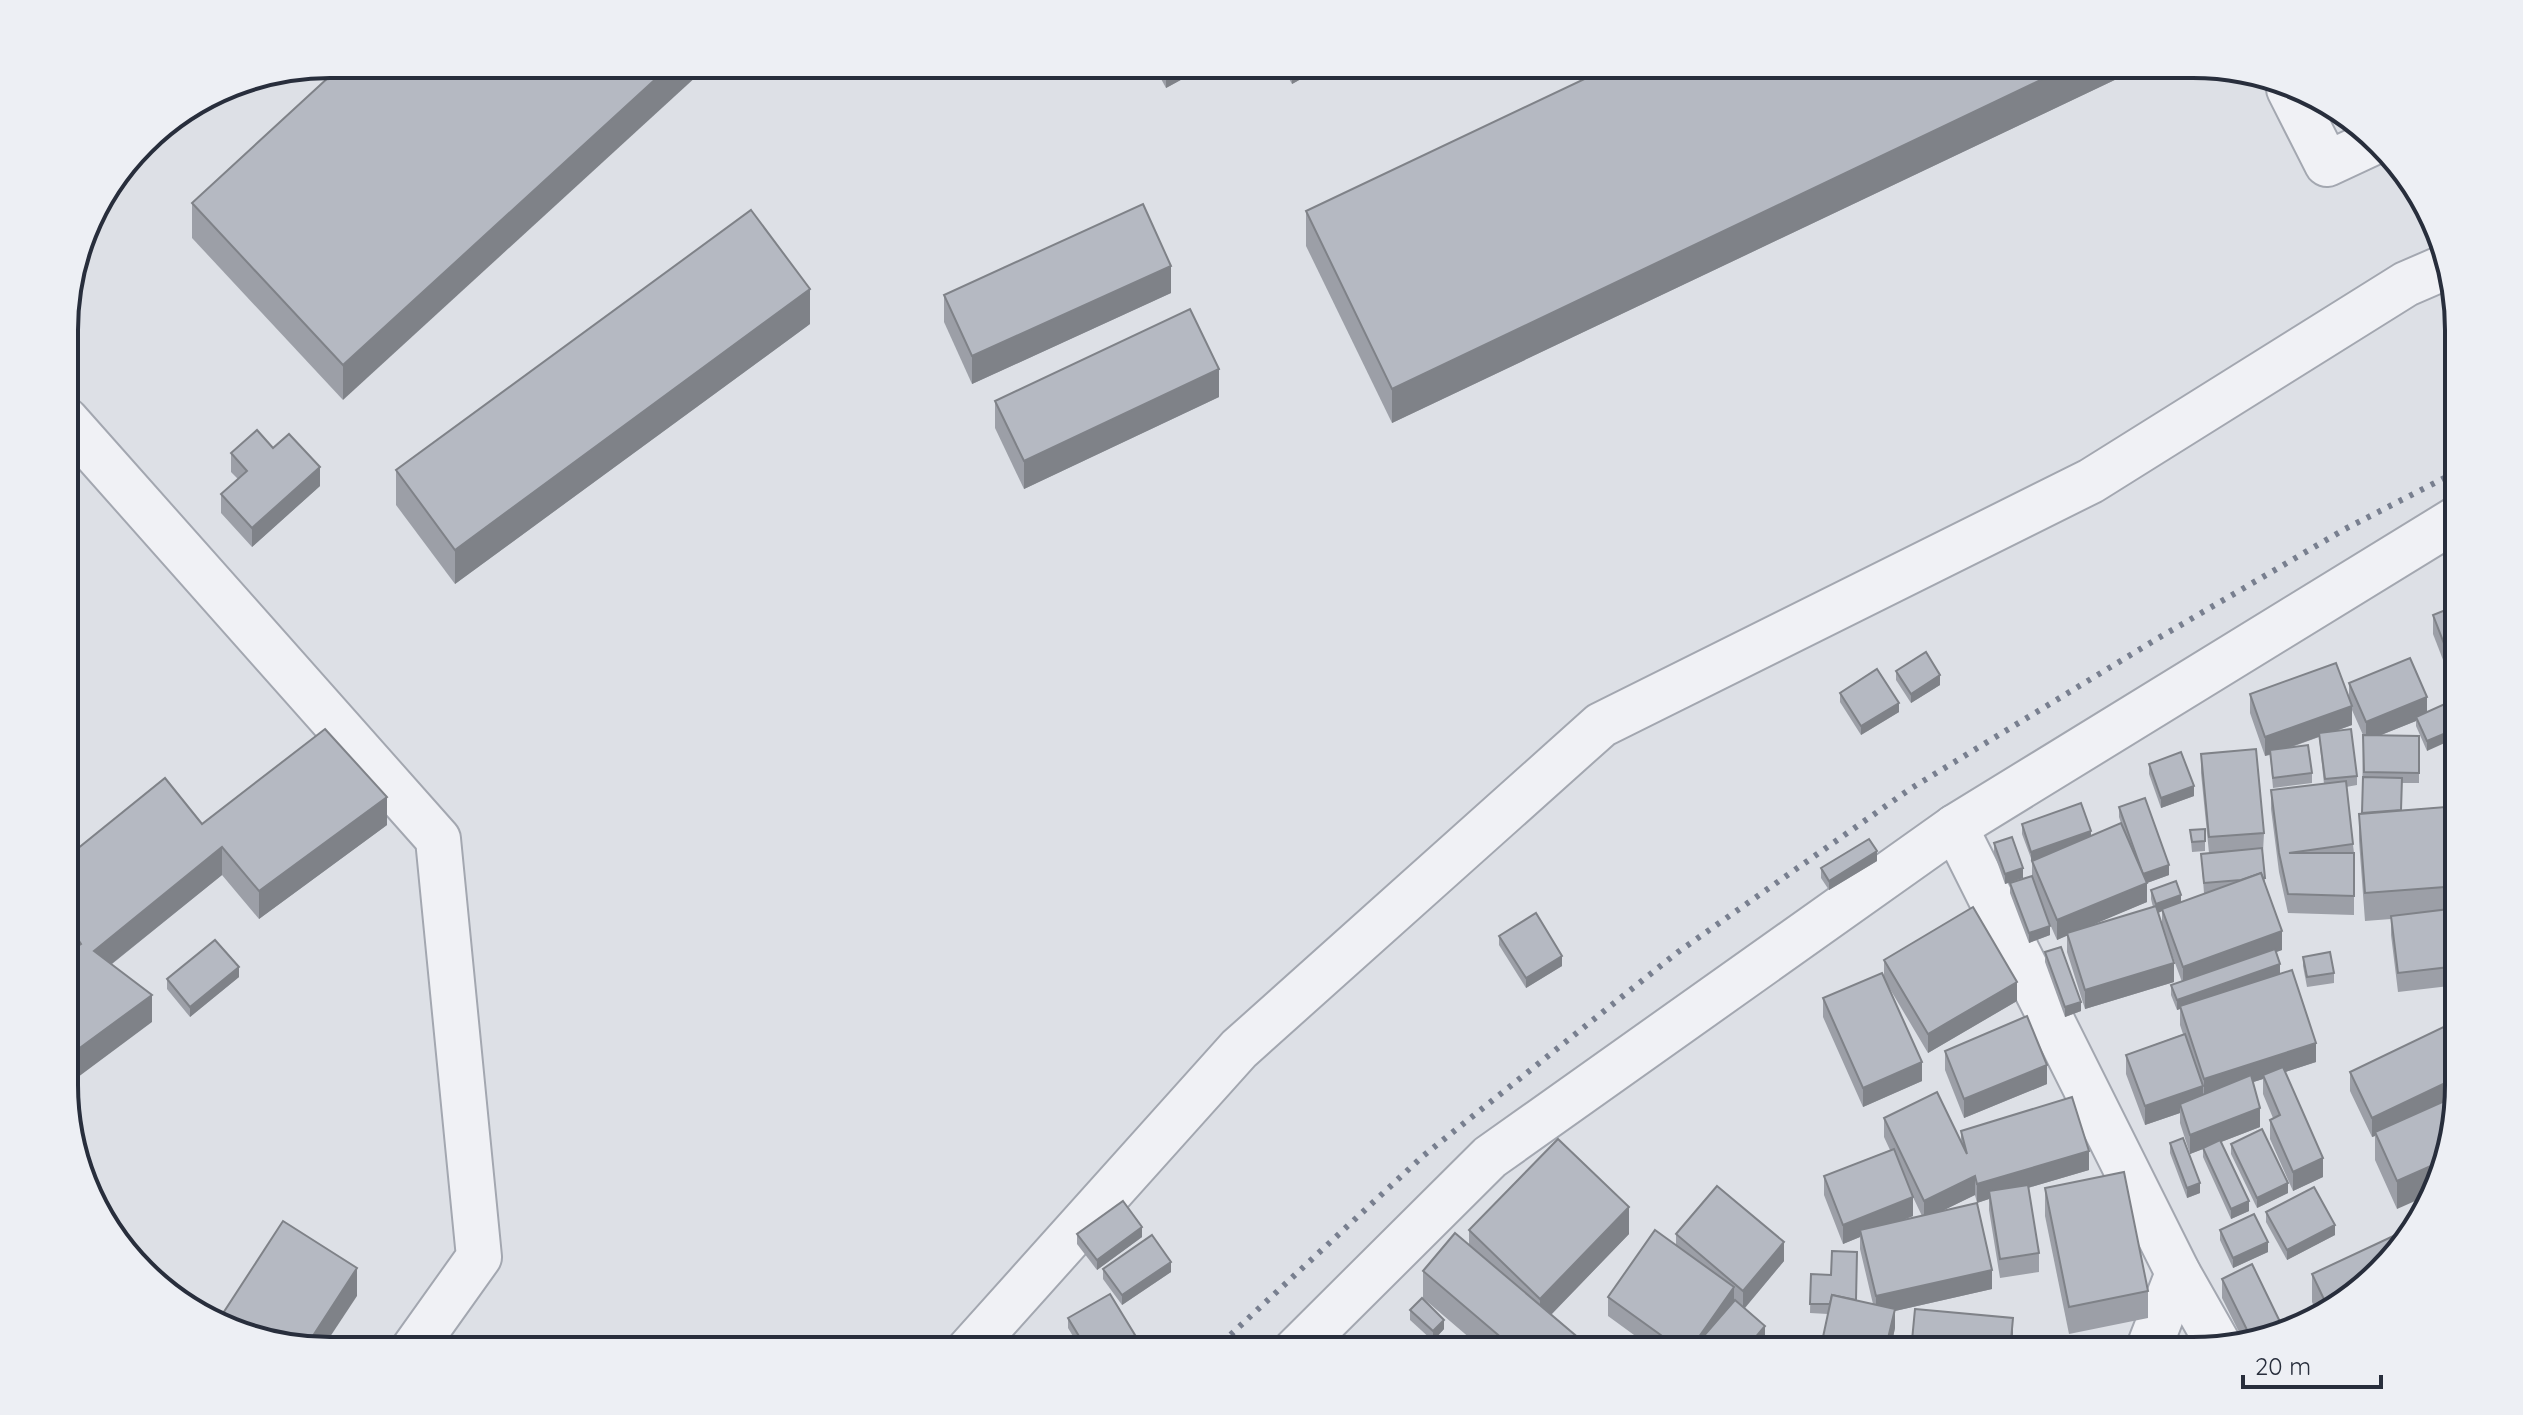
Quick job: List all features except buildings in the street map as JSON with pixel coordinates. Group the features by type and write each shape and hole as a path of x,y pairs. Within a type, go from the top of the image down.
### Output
{"street":[{"path":"2294,99 2327,164 2365,146"},
{"path":"981,1337 1239,1049 1601,725 2091,481 2406,284 2437,270"},
{"path":"78,434 438,839 479,1257 422,1337"},
{"path":"1310,1336 1490,1157 1955,827 2444,527"},
{"path":"1955,827 2178,1273 2214,1336"},
{"path":"2153,1336 2178,1273"}],"railway":[{"path":"1229,1337 1423,1156 1678,952 1910,789 2345,529 2444,478"}]}
